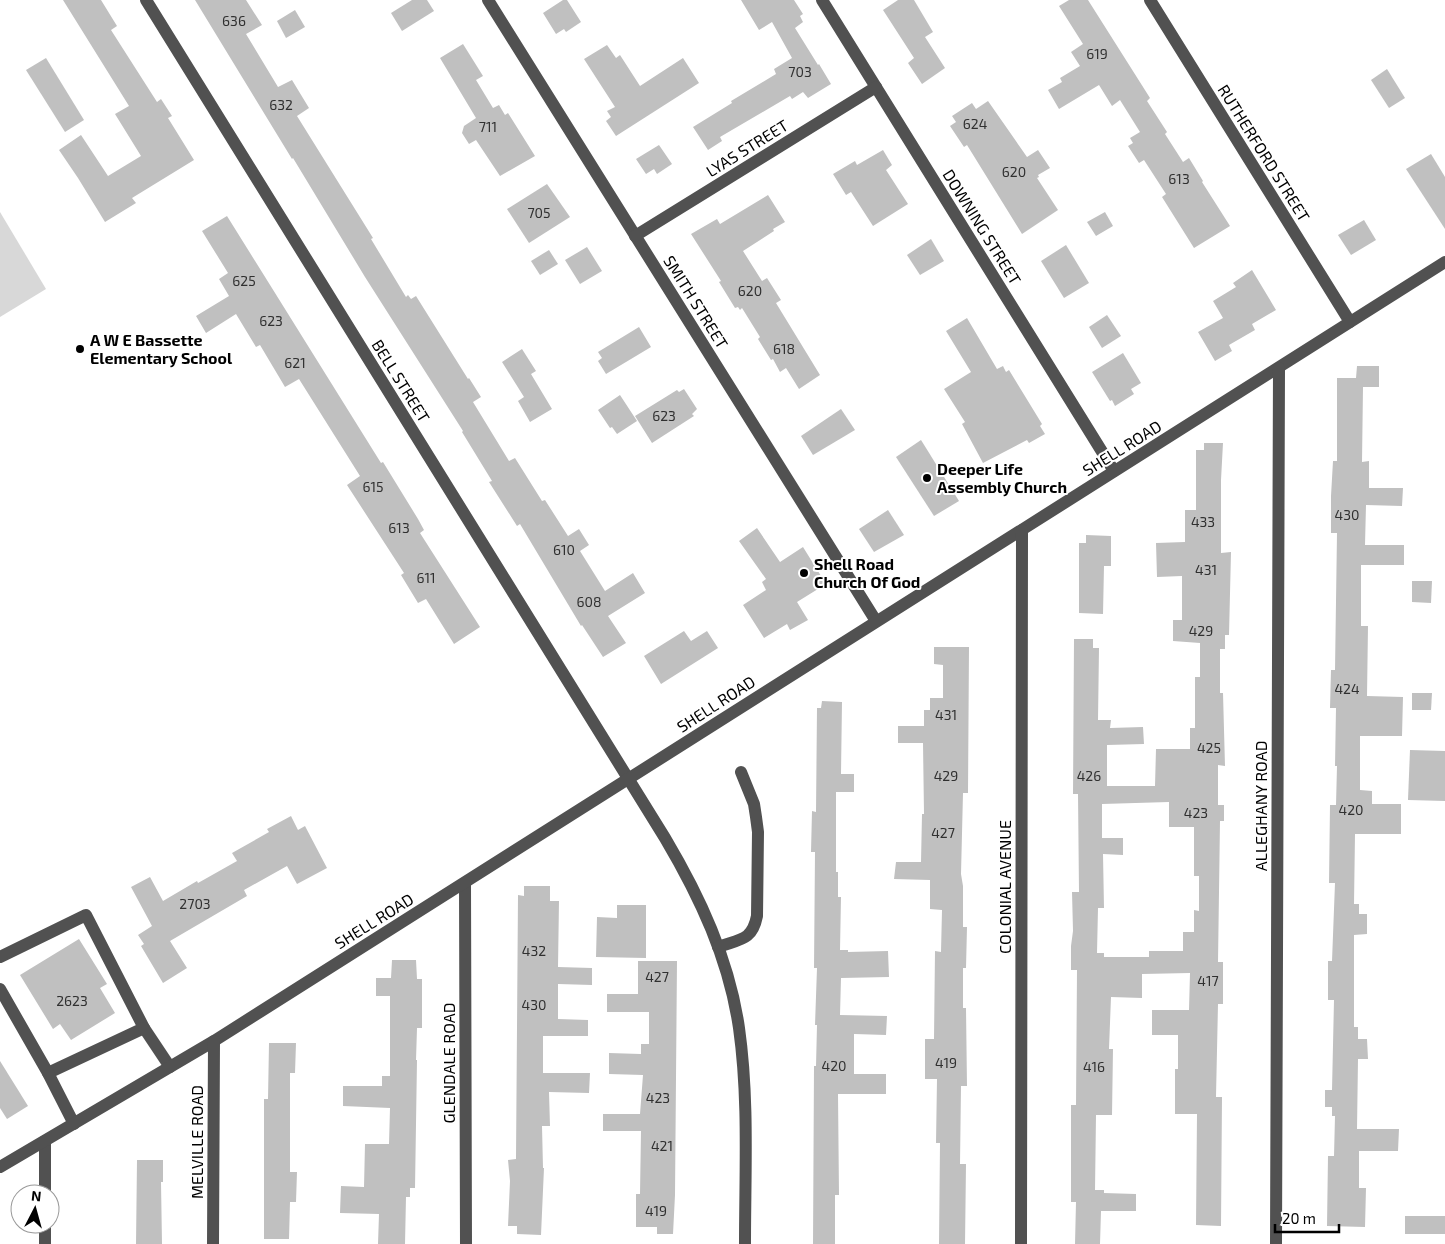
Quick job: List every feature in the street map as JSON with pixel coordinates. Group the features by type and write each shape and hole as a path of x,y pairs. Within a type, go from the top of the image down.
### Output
{"street":[{"name":"BELL STREET","path":"146,0 628,779 692,886 718,947 734,1001 743,1063 745,1105 744,1244"},
{"name":"SMITH STREET","path":"488,0 876,621"},
{"name":"DOWNING STREET","path":"822,0 1114,471"},
{"name":"RUTHERFORD STREET","path":"1150,0 1350,322"},
{"name":"LYAS STREET","path":"635,236 876,88"},
{"name":"SHELL ROAD","path":"0,1167 214,1041 1445,262"},
{"name":"ALLEGHANY ROAD","path":"1276,1244 1279,368"},
{"name":"COLONIAL AVENUE","path":"1021,1244 1022,530"},
{"path":"718,947 748,936 754,928 757,916 758,832 754,804 741,772"},
{"name":"GLENDALE ROAD","path":"465,883 466,1244"},
{"path":"0,957 86,915 144,1028 170,1067"},
{"path":"0,989 48,1073 74,1124"},
{"path":"48,1073 144,1028"},
{"name":"MELVILLE ROAD","path":"213,1244 214,1041"},
{"path":"45,1141 45,1184"}],"shaded area":[{"path":"0,212 46,289 0,317"}],"building":[{"path":"63,0 101,0 117,26 111,30 157,102 161,99 172,116 168,118 194,160 132,198 136,203 105,222 59,150 81,135 108,176 141,156 115,114 129,106"},
{"path":"195,0 246,0 262,25 246,34 278,87 292,80 309,108 297,116 373,238 371,239 406,297 408,295 411,299 416,296 481,397 473,402 509,461 515,458 542,501 545,500 568,536 579,529 589,545 580,551 605,591 633,573 645,593 608,616 626,643 603,657 581,626 520,524 517,526 489,482 492,481 463,431 365,277"},
{"path":"412,0 427,0 434,11 402,31 391,13"},
{"path":"563,0 567,0 581,22 566,32 564,29 556,34 543,13"},
{"path":"741,0 794,0 803,14 800,16 803,22 795,28 831,84 808,98 803,92 792,99 790,96 720,137 722,141 708,150 693,127 776,74 774,69 792,58 772,22 759,30"},
{"path":"898,0 914,0 933,32 925,37 945,68 922,84 908,63 914,58 883,10"},
{"path":"1069,0 1088,0 1150,98 1147,101 1167,132 1165,134 1183,162 1189,158 1230,226 1194,248 1162,197 1166,194 1144,160 1139,163 1128,146 1133,143 1130,138 1140,132 1120,100 1112,106 1099,85 1059,109 1048,90 1062,82 1060,78 1080,66 1071,52 1083,44 1059,6"},
{"path":"295,10 305,27 286,38 277,21"},
{"path":"463,44 483,76 476,80 493,108 499,105 505,115 508,113 535,156 500,176 476,140 469,144 462,133 464,126 476,118 440,58"},
{"path":"607,45 616,58 620,55 640,86 683,58 699,83 616,136 606,121 611,117 607,111 615,107 584,59"},
{"path":"46,58 84,120 65,132 26,70"},
{"path":"1387,69 1405,98 1389,108 1371,80"},
{"path":"988,101 1027,157 1038,150 1050,168 1038,175 1039,177 1037,178 1058,210 1022,234 967,145 964,147 950,126 956,122 952,116 972,103 976,109"},
{"path":"659,145 672,164 657,174 654,169 646,174 636,159"},
{"path":"883,150 892,165 886,170 908,204 873,226 851,192 846,195 833,174 855,161 857,165"},
{"path":"1431,154 1445,177 1445,229 1406,169"},
{"path":"547,184 570,217 529,243 507,209"},
{"path":"768,195 785,222 743,251 762,281 767,278 781,300 776,303 820,375 799,389 786,368 780,372 773,359 771,360 758,339 760,337 742,308 740,310 738,307 735,308 719,282 721,281 691,234 717,219 720,224"},
{"path":"1105,212 1113,226 1096,236 1087,222"},
{"path":"227,216 381,463 383,462 424,530 420,533 480,627 454,644 426,599 418,603 401,575 404,573 347,485 360,476 299,379 285,387 260,345 256,347 236,314 206,333 196,316 229,296 219,279 228,273 202,231"},
{"path":"1364,220 1376,240 1351,255 1338,235"},
{"path":"931,239 944,261 920,275 907,255"},
{"path":"1066,245 1089,283 1064,298 1041,261"},
{"path":"587,247 602,271 580,284 565,260"},
{"path":"549,250 558,264 540,275 531,261"},
{"path":"1252,270 1276,310 1252,324 1255,330 1229,345 1232,351 1215,361 1198,332 1223,318 1213,301 1236,287 1233,283"},
{"path":"1107,315 1121,336 1102,348 1089,327"},
{"path":"967,318 997,369 1003,366 1006,372 1009,370 1042,424 1040,426 1045,434 1029,443 1027,440 983,463 962,424 965,422 944,389 971,372 946,331"},
{"path":"639,327 651,347 606,374 598,361 602,358 598,352"},
{"path":"522,349 536,371 531,374 552,409 530,422 518,401 524,397 502,362"},
{"path":"1123,353 1141,383 1131,389 1134,394 1115,406 1092,372"},
{"path":"1357,366 1379,366 1379,387 1363,387 1362,462 1369,461 1369,488 1403,488 1402,506 1366,505 1365,545 1404,545 1404,565 1361,565 1361,626 1368,626 1367,696 1403,697 1402,736 1360,736 1360,790 1372,791 1372,804 1401,804 1401,834 1355,834 1354,904 1359,904 1359,914 1367,914 1367,934 1354,935 1354,1027 1358,1027 1358,1039 1367,1039 1368,1059 1358,1059 1357,1129 1399,1129 1398,1151 1359,1151 1359,1188 1366,1188 1365,1227 1327,1226 1328,1156 1334,1156 1335,1116 1332,1116 1332,1107 1325,1107 1325,1090 1332,1090 1334,1000 1328,1000 1328,961 1332,961 1335,883 1329,883 1330,805 1336,805 1337,766 1335,766 1336,708 1330,708 1331,670 1335,670 1337,533 1331,533 1331,496 1333,461 1337,461 1337,378 1356,378"},
{"path":"684,389 697,409 692,414 694,416 652,443 635,416 677,390 679,392"},
{"path":"620,395 637,421 617,434 612,427 610,428 598,410"},
{"path":"841,409 855,430 813,455 801,436"},
{"name":"Deeper Life Assembly Church","path":"921,440 959,501 934,516 896,457"},
{"path":"1204,443 1223,443 1221,553 1231,552 1229,635 1225,635 1225,649 1220,649 1220,693 1223,693 1225,766 1218,765 1218,805 1224,805 1224,821 1220,821 1218,962 1223,962 1223,1004 1218,1004 1216,1097 1222,1097 1221,1226 1196,1225 1197,1114 1175,1114 1175,1069 1178,1069 1178,1035 1152,1035 1152,1010 1189,1010 1190,973 1142,974 1142,998 1111,997 1109,1049 1113,1049 1112,1115 1096,1115 1095,1190 1104,1190 1104,1193 1136,1194 1136,1211 1101,1211 1100,1244 1075,1244 1076,1202 1071,1202 1071,1105 1076,1105 1077,970 1071,970 1071,946 1073,931 1072,892 1079,892 1078,794 1073,794 1074,639 1093,639 1093,648 1099,648 1098,720 1111,720 1110,728 1143,727 1144,744 1107,745 1107,786 1155,786 1156,749 1190,749 1190,728 1195,728 1195,677 1200,677 1200,643 1173,641 1173,620 1182,620 1182,576 1157,577 1156,543 1185,542 1185,510 1196,510 1196,450 1204,450","holes":["1169,802 1169,827 1194,827 1194,876 1199,876 1199,911 1194,910 1194,932 1183,932 1183,951 1149,951 1149,957 1104,957 1104,953 1097,953 1098,908 1104,908 1103,854 1123,855 1123,838 1102,838 1102,804"]},
{"path":"888,510 904,535 874,552 859,529"},
{"path":"757,528 780,562 803,547 826,584 797,602 808,620 790,630 787,624 764,638 743,605 766,590 762,582 766,579 739,541"},
{"path":"1086,535 1111,536 1111,566 1104,566 1103,614 1079,613 1079,543 1086,543"},
{"path":"1412,581 1432,581 1431,603 1412,602"},
{"path":"684,631 691,641 707,631 718,648 661,684 644,656"},
{"path":"934,647 969,647 968,793 963,793 961,874 963,886 963,927 967,927 966,968 963,968 963,1008 966,1008 967,1086 961,1086 960,1164 966,1164 965,1244 939,1244 940,1143 936,1143 937,1079 925,1079 925,1039 934,1039 935,951 941,952 942,910 930,909 930,880 894,879 896,862 921,862 922,814 924,814 923,743 898,743 898,726 924,726 924,710 930,710 930,698 943,698 943,665 934,664"},
{"path":"1412,693 1432,693 1431,710 1412,710"},
{"path":"822,701 842,702 841,774 854,774 854,792 836,792 836,872 838,872 838,897 841,897 840,950 848,950 848,952 888,951 889,977 841,978 840,1015 887,1016 886,1035 854,1034 854,1074 886,1074 886,1094 838,1094 839,1195 835,1195 835,1244 813,1244 814,1066 816,1066 817,968 814,968 815,852 811,852 812,811 816,812 817,708 821,708"},
{"path":"1410,750 1445,751 1445,801 1408,800"},
{"path":"291,816 298,830 305,826 327,868 297,884 287,866 244,890 247,896 170,941 187,968 163,983 141,946 144,944 138,935 152,926 131,887 150,877 163,901 237,861 232,853 269,832 267,829"},
{"path":"524,886 550,886 550,901 559,901 558,967 592,968 592,985 558,984 558,1019 588,1020 588,1036 543,1036 543,1073 590,1073 589,1093 549,1092 550,1126 542,1126 544,1168 541,1235 517,1234 517,1226 508,1226 510,1181 508,1160 516,1159 518,895 524,896"},
{"path":"617,905 646,905 646,958 596,957 597,917 617,918"},
{"path":"79,939 107,984 100,988 115,1013 71,1040 60,1024 53,1029 20,975"},
{"path":"392,960 416,960 417,979 422,979 422,1028 417,1028 415,1188 410,1188 410,1197 406,1197 405,1244 378,1244 379,1214 340,1213 341,1186 364,1187 365,1144 389,1144 390,1108 343,1106 343,1086 382,1086 382,1076 390,1076 390,996 376,996 376,978 391,978"},
{"path":"638,961 677,961 673,1234 657,1234 657,1227 636,1227 636,1194 640,1194 641,1131 603,1131 603,1114 640,1114 643,1075 609,1074 609,1053 641,1054 641,1044 649,1044 649,1012 607,1012 607,994 638,994"},
{"path":"269,1043 296,1043 295,1073 290,1073 290,1172 297,1172 296,1202 290,1202 289,1239 264,1239 264,1099 268,1099"},
{"path":"0,1061 28,1106 7,1119 0,1108"},
{"path":"137,1160 163,1160 163,1182 161,1182 162,1244 136,1244"},
{"path":"1405,1216 1445,1216 1445,1234 1405,1234"}],"place":[{"name":"A W E Bassette Elementary School","path":"80,349"},
{"name":"Deeper Life Assembly Church","path":"927,478"},
{"name":"Shell Road Church Of God","path":"804,573"}]}
